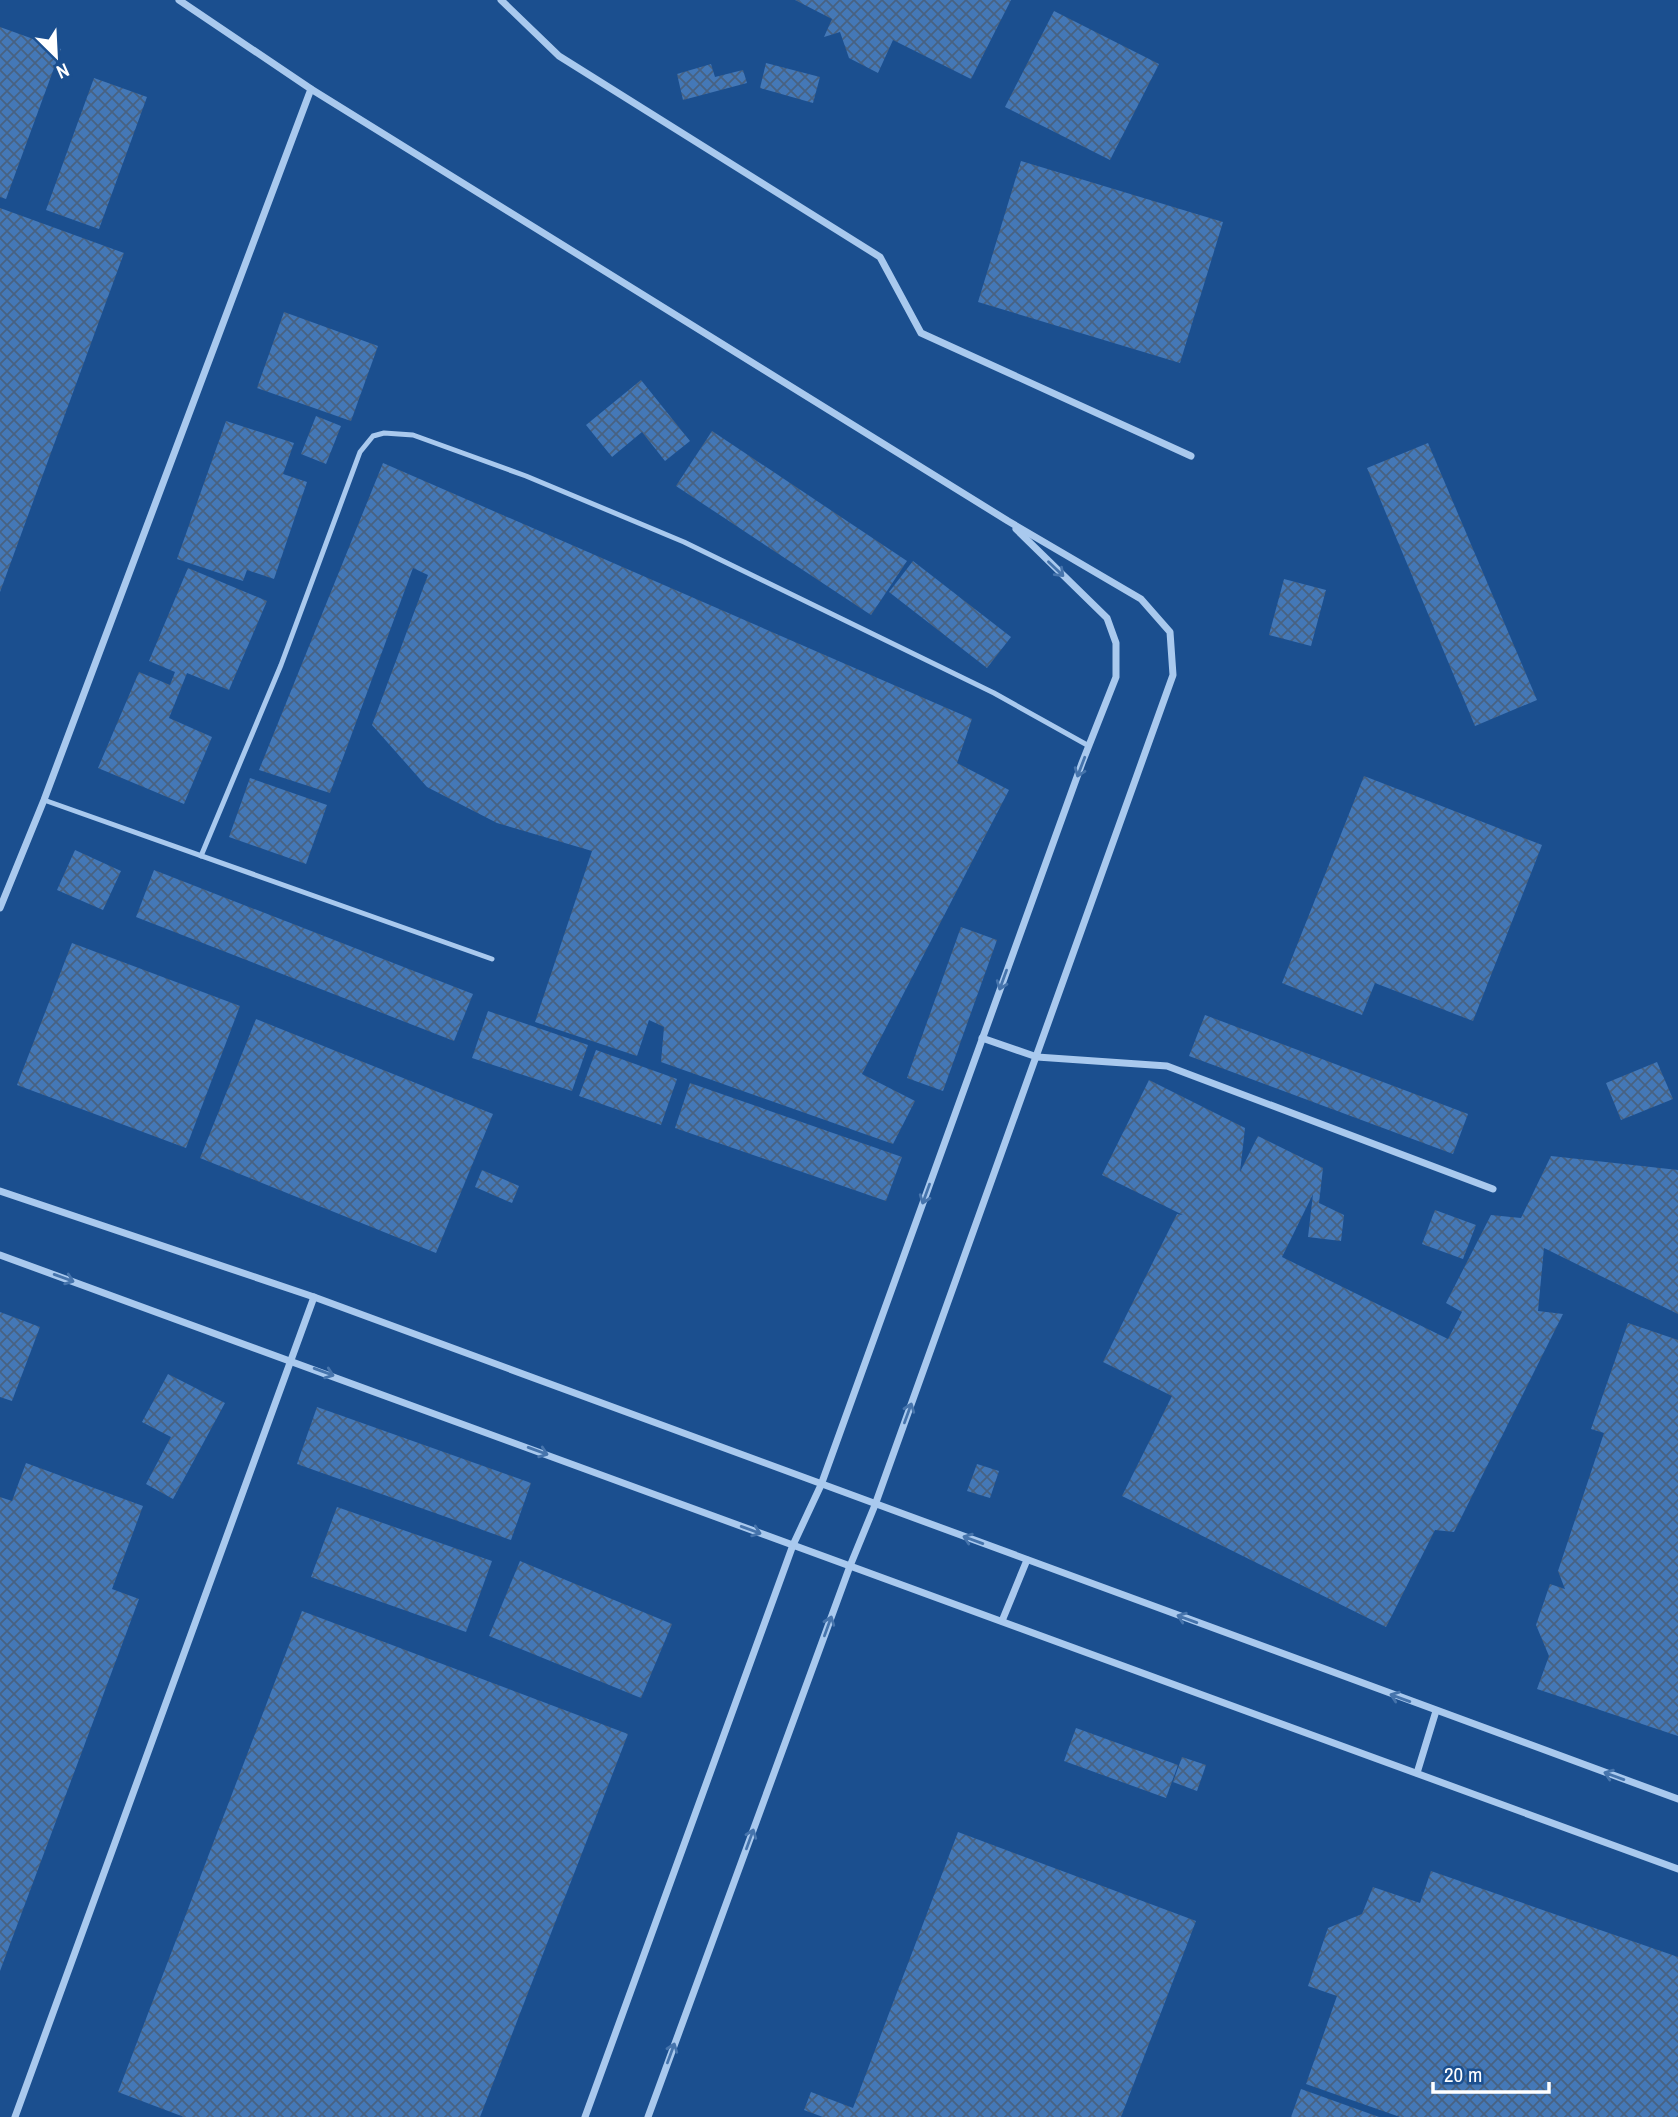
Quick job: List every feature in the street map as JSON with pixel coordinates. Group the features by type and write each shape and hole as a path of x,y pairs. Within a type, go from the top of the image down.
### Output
{"street":[{"path":"179,0 311,89 1008,521 1141,598 1170,632 1173,675 875,1505 850,1566 648,2117"},
{"path":"502,0 559,56 880,257 921,333 1191,456"},
{"path":"0,908 44,800 311,89"},
{"path":"585,2117 793,1545 821,1485 1116,677 1116,643 1107,618 1008,521"},
{"path":"982,1038 1037,1057 1167,1066 1493,1189"},
{"path":"0,1191 314,1297 1678,1799"},
{"path":"0,1255 1678,1869"},
{"path":"15,2117 314,1297"},
{"path":"1002,1621 1027,1560"},
{"path":"1417,1773 1436,1711"}],"lane":[{"path":"201,856 281,666 360,452 373,436 384,433 414,435 526,476 684,542 994,693 1089,746"},
{"path":"44,800 492,959"}],"building":[{"path":"795,0 1011,0 971,79 893,40 878,73 849,58 840,32 824,37 832,19"},
{"path":"1054,11 1159,64 1110,160 1005,107"},
{"path":"0,27 61,49 6,199 0,197"},
{"path":"766,63 820,77 813,103 760,88"},
{"path":"711,64 715,77 743,70 747,83 683,100 677,74"},
{"path":"94,78 147,97 99,229 46,210"},
{"path":"1021,161 1223,222 1180,363 978,302"},
{"path":"0,208 124,253 0,592"},
{"path":"284,312 378,346 351,421 257,388"},
{"path":"641,380 690,441 665,461 642,432 612,457 586,425"},
{"path":"316,416 341,426 326,464 301,454"},
{"path":"226,421 294,443 283,474 307,482 274,579 247,570 243,581 177,559"},
{"path":"712,431 907,561 871,615 676,486"},
{"path":"1428,443 1537,700 1475,726 1367,468"},
{"path":"383,463 972,719 957,763 1009,790 862,1074 915,1101 893,1144 661,1062 664,1027 649,1020 637,1056 535,1022 592,851 497,823 427,787 372,725 428,575 413,568 330,793 259,770"},
{"path":"913,561 1011,637 987,668 889,592"},
{"path":"188,568 267,601 229,690 187,673 169,718 212,737 184,804 98,768 139,672 170,685 175,672 149,661"},
{"path":"1284,579 1326,590 1311,646 1269,635"},
{"path":"1364,776 1542,845 1473,1021 1375,983 1362,1015 1282,983"},
{"path":"250,778 327,805 306,864 229,837"},
{"path":"75,850 121,871 103,910 57,890"},
{"path":"154,870 473,994 454,1041 136,917"},
{"path":"961,927 997,940 943,1091 907,1078"},
{"path":"72,943 240,1006 186,1148 17,1085"},
{"path":"488,1011 588,1045 572,1091 472,1058"},
{"path":"1205,1015 1468,1114 1453,1154 1189,1056"},
{"path":"256,1019 493,1114 436,1253 200,1158"},
{"path":"596,1050 677,1079 661,1125 579,1096"},
{"path":"1657,1062 1673,1099 1621,1120 1606,1083"},
{"path":"1149,1080 1245,1128 1240,1172 1258,1136 1323,1168 1319,1203 1344,1215 1341,1241 1308,1237 1313,1194 1282,1257 1448,1339 1462,1312 1446,1303 1491,1215 1521,1218 1551,1156 1678,1170 1678,1314 1544,1248 1538,1311 1563,1314 1454,1532 1435,1530 1386,1627 1122,1496 1172,1396 1103,1362 1177,1214 1183,1215 1102,1175"},
{"path":"690,1083 902,1157 886,1201 675,1128"},
{"path":"482,1170 519,1186 512,1203 475,1187"},
{"path":"1435,1210 1476,1225 1463,1259 1422,1244"},
{"path":"0,1312 40,1327 12,1401 0,1397"},
{"path":"1628,1323 1678,1340 1678,1736 1537,1689 1549,1656 1536,1625 1550,1584 1565,1589 1558,1571 1604,1433 1591,1429"},
{"path":"168,1374 225,1403 173,1499 146,1484 171,1437 142,1422"},
{"path":"317,1407 531,1483 511,1540 297,1464"},
{"path":"26,1463 143,1506 112,1589 139,1599 0,1971 0,1497 12,1501"},
{"path":"977,1464 999,1471 990,1498 967,1491"},
{"path":"337,1507 492,1561 466,1632 311,1577"},
{"path":"520,1561 672,1624 641,1698 489,1636"},
{"path":"302,1611 628,1734 480,2117 184,2117 118,2092"},
{"path":"1076,1728 1178,1765 1166,1798 1064,1761"},
{"path":"1182,1757 1206,1765 1197,1791 1173,1782"},
{"path":"958,1832 1196,1921 1121,2117 823,2117 804,2110 811,2092 853,2108"},
{"path":"1431,1871 1678,1957 1678,2117 1400,2117 1306,2084 1337,1996 1308,1986 1328,1928 1362,1914 1373,1887 1420,1903"},
{"path":"1301,2089 1379,2117 1291,2117"}]}
